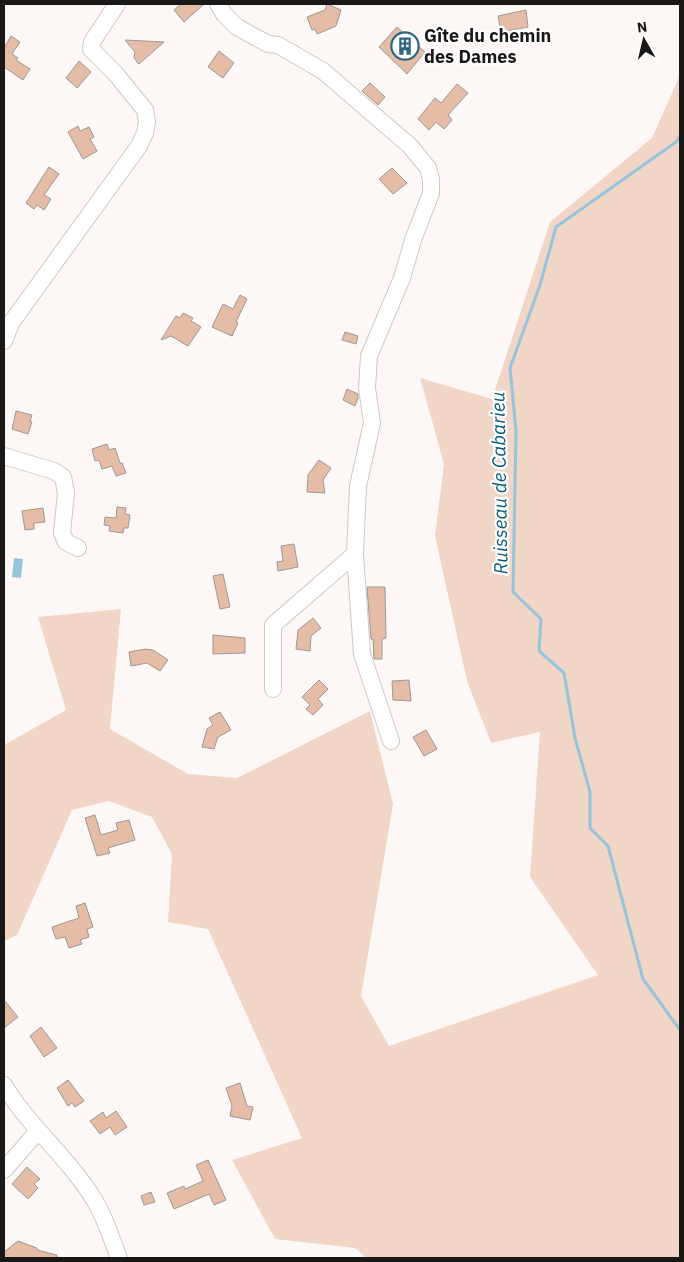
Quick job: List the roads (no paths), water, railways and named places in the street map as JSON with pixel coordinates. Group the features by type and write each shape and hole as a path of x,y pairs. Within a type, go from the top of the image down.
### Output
{"street":[{"path":"4,341 11,323 139,146 146,133 145,110 115,73 92,49 92,42 117,4"},
{"path":"218,4 224,14 237,27 268,44 278,45 323,71 410,146 428,168 431,179 431,193 413,240 402,278 370,356 367,388 372,423 358,486 355,554 362,654 391,741"},
{"path":"4,456 54,471 63,478 66,493 62,533 66,542 78,548"},
{"path":"273,688 273,625 355,554"},
{"path":"4,1085 22,1112 94,1198 119,1258"},
{"path":"4,1170 38,1131"}],"water":[{"path":"14,558 23,559 21,578 12,577"}],"waterway":[{"name":"Ruisseau de Cabarieu","path":"680,136 676,142 556,227 540,285 510,368 516,431 513,592 541,619 539,651 564,673 575,738 590,792 590,828 608,846 643,979 680,1030"}],"place":[{"name":"Gîte du chemin des Dames","path":"405,46"}]}
